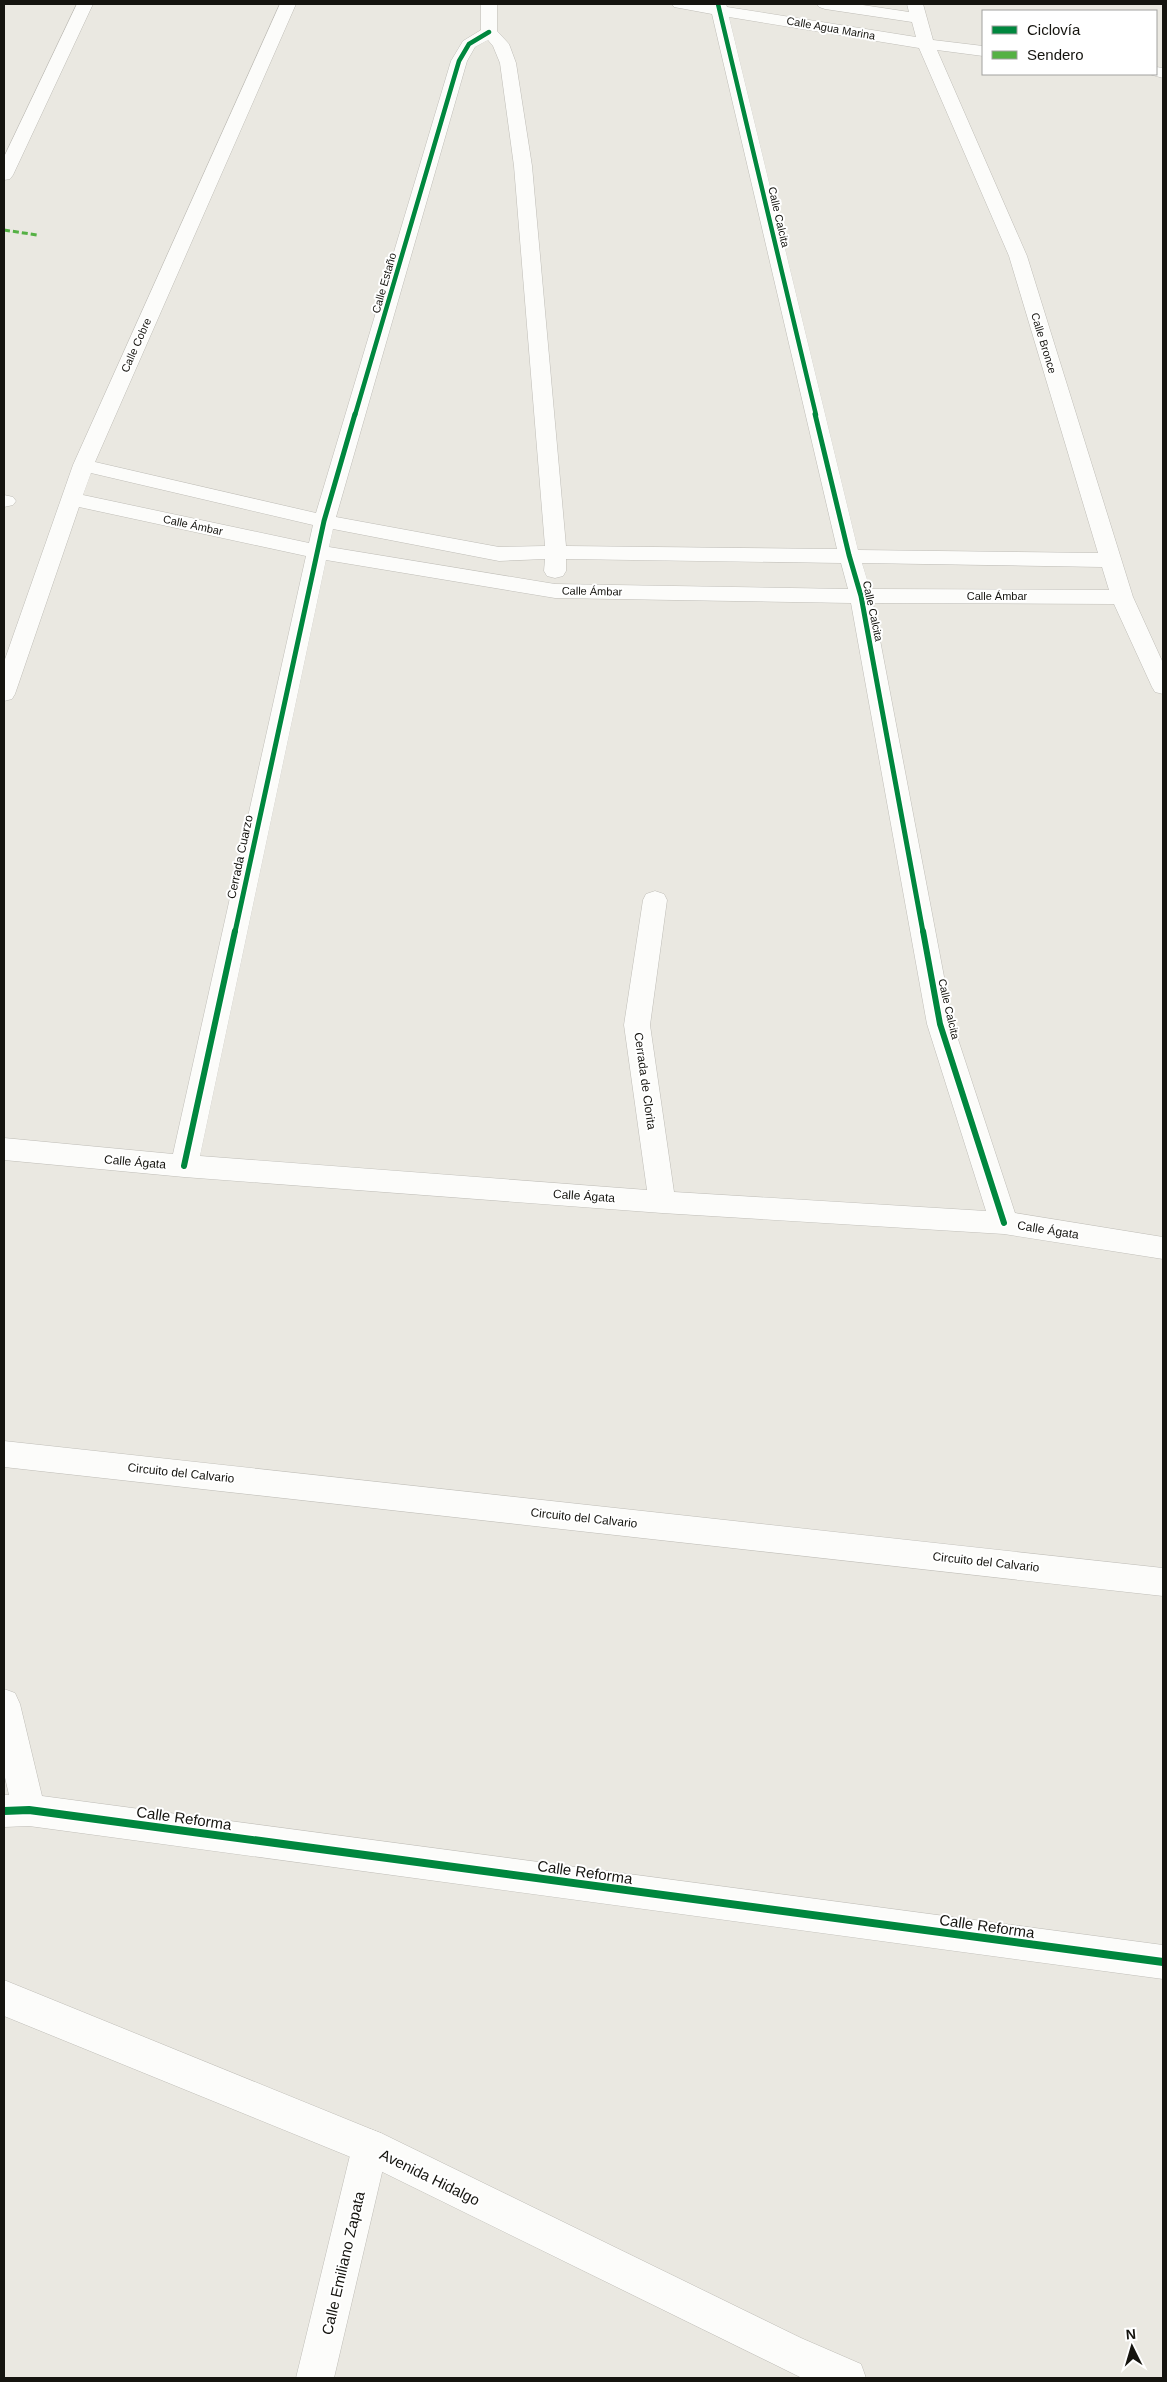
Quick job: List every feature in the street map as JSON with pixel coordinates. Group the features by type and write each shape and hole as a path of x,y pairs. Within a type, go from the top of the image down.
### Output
{"street":[{"path":"4,175 85,4"},
{"name":"Calle Cobre","path":"4,694 83,465 288,4"},
{"path":"489,4 489,32 501,44 508,63 523,166 556,552 555,591"},
{"name":"Calle Agua Marina","path":"680,4 719,6 926,44 982,51"},
{"name":"Calle Agua Marina","path":"825,4 918,11"},
{"name":"Calle Calcita","path":"719,6 849,555 861,596 940,1024 1004,1223"},
{"name":"Calle Bronce","path":"918,11 926,44 1018,256 1109,560 1122,596 1163,687"},
{"name":"Calle Estaño","path":"318,552 324,521 459,61 470,44 489,32"},
{"path":"83,465 324,521 499,554 556,552 1109,560"},
{"name":"Calle Ámbar","path":"71,499 318,552 555,591 861,596 1122,596"},
{"name":"Cerrada Cuarzo","path":"184,1166 318,552"},
{"name":"Cerrada de Clorita","path":"655,900 637,1025 662,1202"},
{"name":"Calle Ágata","path":"4,1149 184,1166 662,1202 1004,1223 1163,1248"},
{"name":"Circuito del Calvario","path":"4,1454 1163,1582"},
{"path":"4,1704 17,1811"},
{"name":"Calle Reforma","path":"17,1811 1163,1962"},
{"name":"Avenida Hidalgo","path":"4,1998 370,2148 770,2343 847,2378"},
{"name":"Calle Emiliano Zapata","path":"315,2378 370,2148"}],"marked path":[{"path":"4,230 37,235"}],"cycle path":[{"path":"718,4 849,555 861,596 940,1024 1004,1223"},
{"path":"184,1166 324,521 459,61 469,44 489,32"},
{"path":"4,1811 29,1810 1163,1962"}]}
